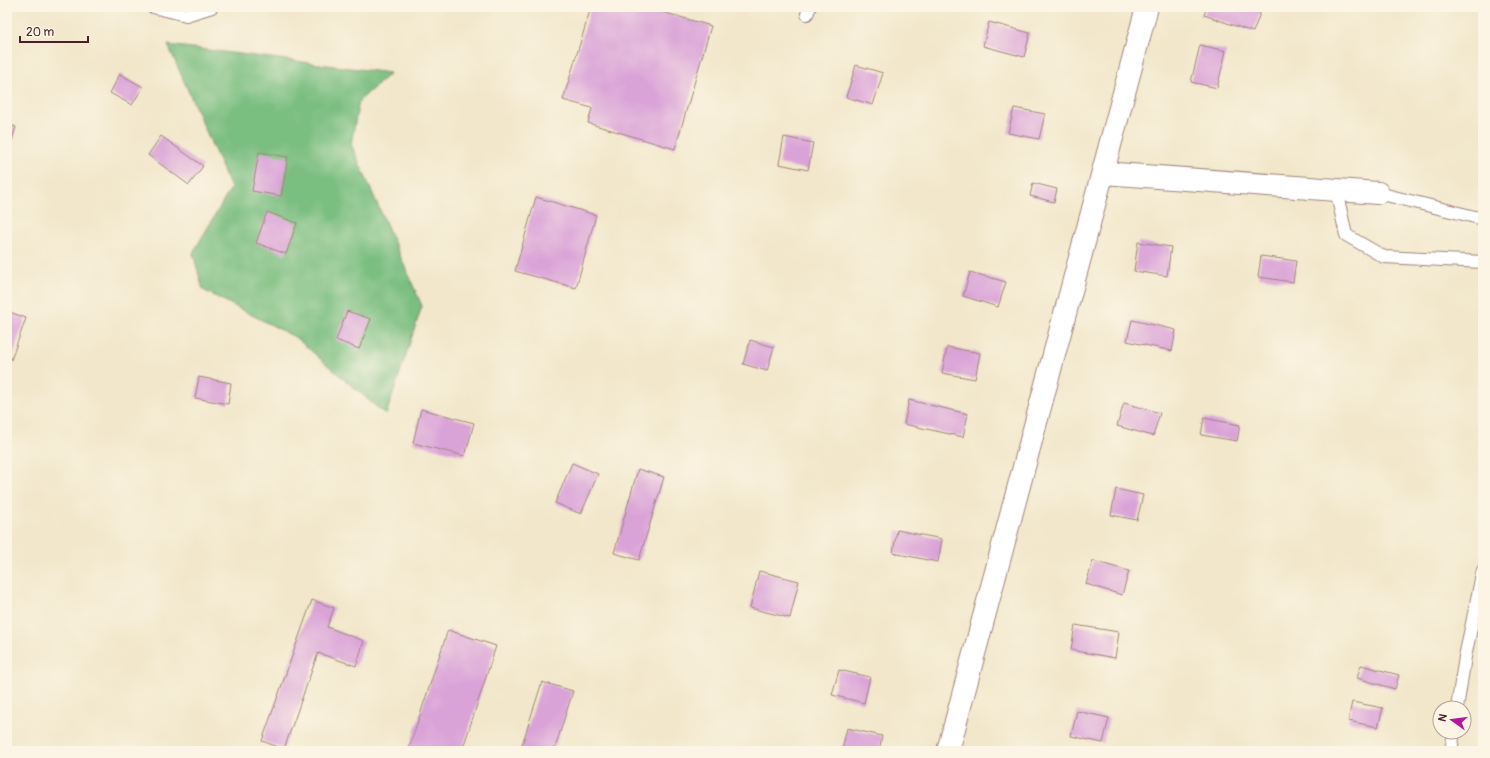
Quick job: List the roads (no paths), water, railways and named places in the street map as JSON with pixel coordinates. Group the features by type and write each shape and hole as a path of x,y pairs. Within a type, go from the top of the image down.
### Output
{"street":[{"path":"948,751 1147,7"},
{"path":"1103,173 1378,193"}],"lane":[{"path":"153,7 186,15 212,7"},
{"path":"1336,190 1346,236 1384,257 1483,262"},
{"path":"1378,193 1483,219"},
{"path":"1458,700 1465,656 1483,570"},
{"path":"1451,751 1453,740"}]}
